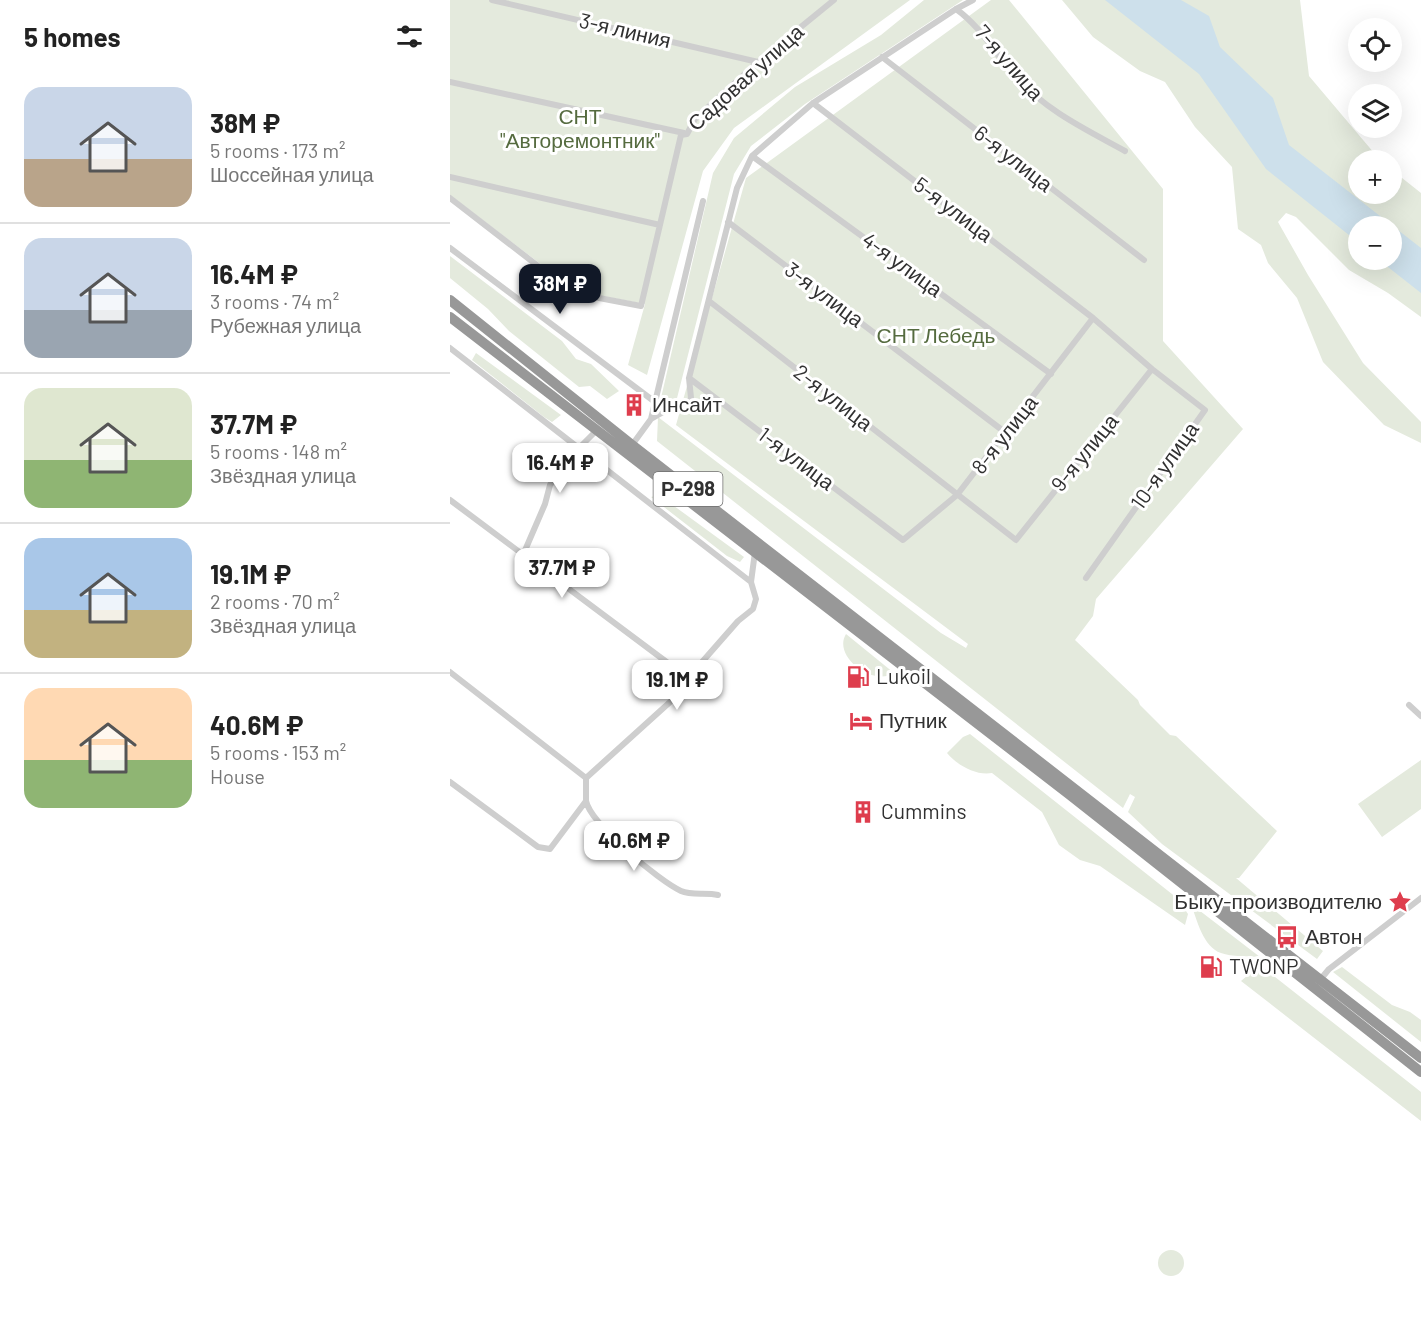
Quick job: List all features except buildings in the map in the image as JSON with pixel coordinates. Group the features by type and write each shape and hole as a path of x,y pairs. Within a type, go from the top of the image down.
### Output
{"highway":[{"name":"Р-298","path":"450,300 632,445 1421,1058"},
{"name":"Р-298","path":"450,317 1421,1072"},
{"path":"843,621 844,616 849,617 891,650 904,657"},
{"path":"939,695 951,699 998,734 999,731"}],"street":[{"name":"3-я линия","path":"492,0 758,62"},
{"name":"Садовая улица","path":"450,198 573,293 641,306 681,135 687,134 695,119 758,62 834,0"},
{"path":"632,445 651,420 665,411 685,411 691,398 689,378 728,222 737,188 752,156 813,103 973,0"},
{"name":"7-я улица","path":"956,9 972,20 1015,76 1053,111 1125,152"},
{"name":"6-я улица","path":"882,57 1144,260"},
{"path":"450,82 687,134"},
{"name":"5-я улица","path":"813,103 1093,318"},
{"name":"4-я улица","path":"752,156 1051,374"},
{"path":"450,177 660,225"},
{"path":"651,420 704,201"},
{"name":"3-я улица","path":"728,222 1006,433"},
{"path":"450,248 655,402"},
{"name":"2-я улица","path":"709,301 957,495"},
{"path":"1093,318 1152,369"},
{"name":"8-я улица","path":"903,540 957,495 1093,318"},
{"path":"450,348 751,582"},
{"name":"9-я улица","path":"957,495 1016,540 1152,369"},
{"name":"10-я улица","path":"1086,578 1205,410 1152,369"},
{"name":"1-я улица","path":"689,378 903,540"},
{"path":"523,555 545,504 550,486 565,462 597,430"},
{"path":"450,500 688,678"},
{"path":"718,895 686,893 674,887 634,857 589,812 585,801 586,778 680,693 688,678 738,621 753,609 756,599 751,582 755,552"},
{"path":"450,672 586,778"},
{"path":"1409,705 1421,716"},
{"path":"450,782 538,847 550,849 585,801"},
{"path":"1320,980 1329,969 1421,898"}],"green space":[{"name":"СНТ \"Авторемонтник\"","path":"450,0 910,0 734,128 703,171 647,375 628,365 645,304 576,291 450,195"},
{"path":"924,0 963,0 805,104 751,146 734,174 674,410 661,398 713,173 734,138 795,87 881,35"},
{"name":"СНТ Лебедь","path":"991,0 1009,0 1163,189 1163,341 1243,429 1096,599 1093,616 1075,640 1138,700 1140,705 1170,735 1176,736 1277,831 1239,878 1236,878 1323,951 1317,959 1162,844 1128,812 1135,797 1130,794 1123,808 657,441 658,417 941,633 966,648 968,644 676,425 746,178"},
{"path":"1062,0 1300,0 1309,76 1348,122 1348,138 1361,138 1372,150 1348,150 1348,204 1402,204 1402,178 1421,193 1421,317 1388,293 1349,270 1402,270 1402,216 1348,216 1348,269 1296,217 1286,213 1278,222 1363,363 1421,422 1421,443 1384,425 1323,362 1297,298 1268,263 1261,245 1238,229 1232,167 1195,127 1165,82 1140,71 1093,37"},
{"path":"450,256 562,341 576,359 591,364 619,391 607,399 590,386 579,387 509,331 488,309 450,278"},
{"path":"476,353 561,415 552,422 544,417 472,360"},
{"path":"659,495 744,557 740,562 727,556 651,497"},
{"path":"846,634 894,673 876,676 857,667 845,652 843,643"},
{"path":"970,734 1177,898 1188,914 1185,925 1100,866 1080,860 1059,845 1042,812 992,773 973,771 961,765 947,753 963,737"},
{"path":"1421,760 1421,809 1382,837 1358,804"},
{"path":"1191,904 1260,957 1230,955 1215,950 1205,939"},
{"path":"1260,965 1421,1092 1421,1121 1241,981"},
{"path":"1342,967 1392,1005 1410,1012 1421,1020 1421,1042 1333,972"},
{"path":"1171,1250 1180,1254 1184,1263 1180,1272 1171,1276 1162,1272 1158,1263 1162,1254"}],"water":[{"path":"1105,0 1181,0 1209,16 1220,47 1273,98 1289,145 1348,191 1348,204 1365,204 1380,216 1348,216 1348,234 1266,169 1199,74"},
{"path":"1402,233 1421,248 1421,293 1392,270 1402,270"}],"place":[{"name":"Инсайт","path":"634,405"},
{"name":"Lukoil","path":"858,677"},
{"name":"Путник","path":"861,721"},
{"name":"Cummins","path":"863,812"},
{"name":"Быку-производителю","path":"1400,902"},
{"name":"Автон","path":"1287,937"},
{"name":"TWONP","path":"1211,967"}]}
